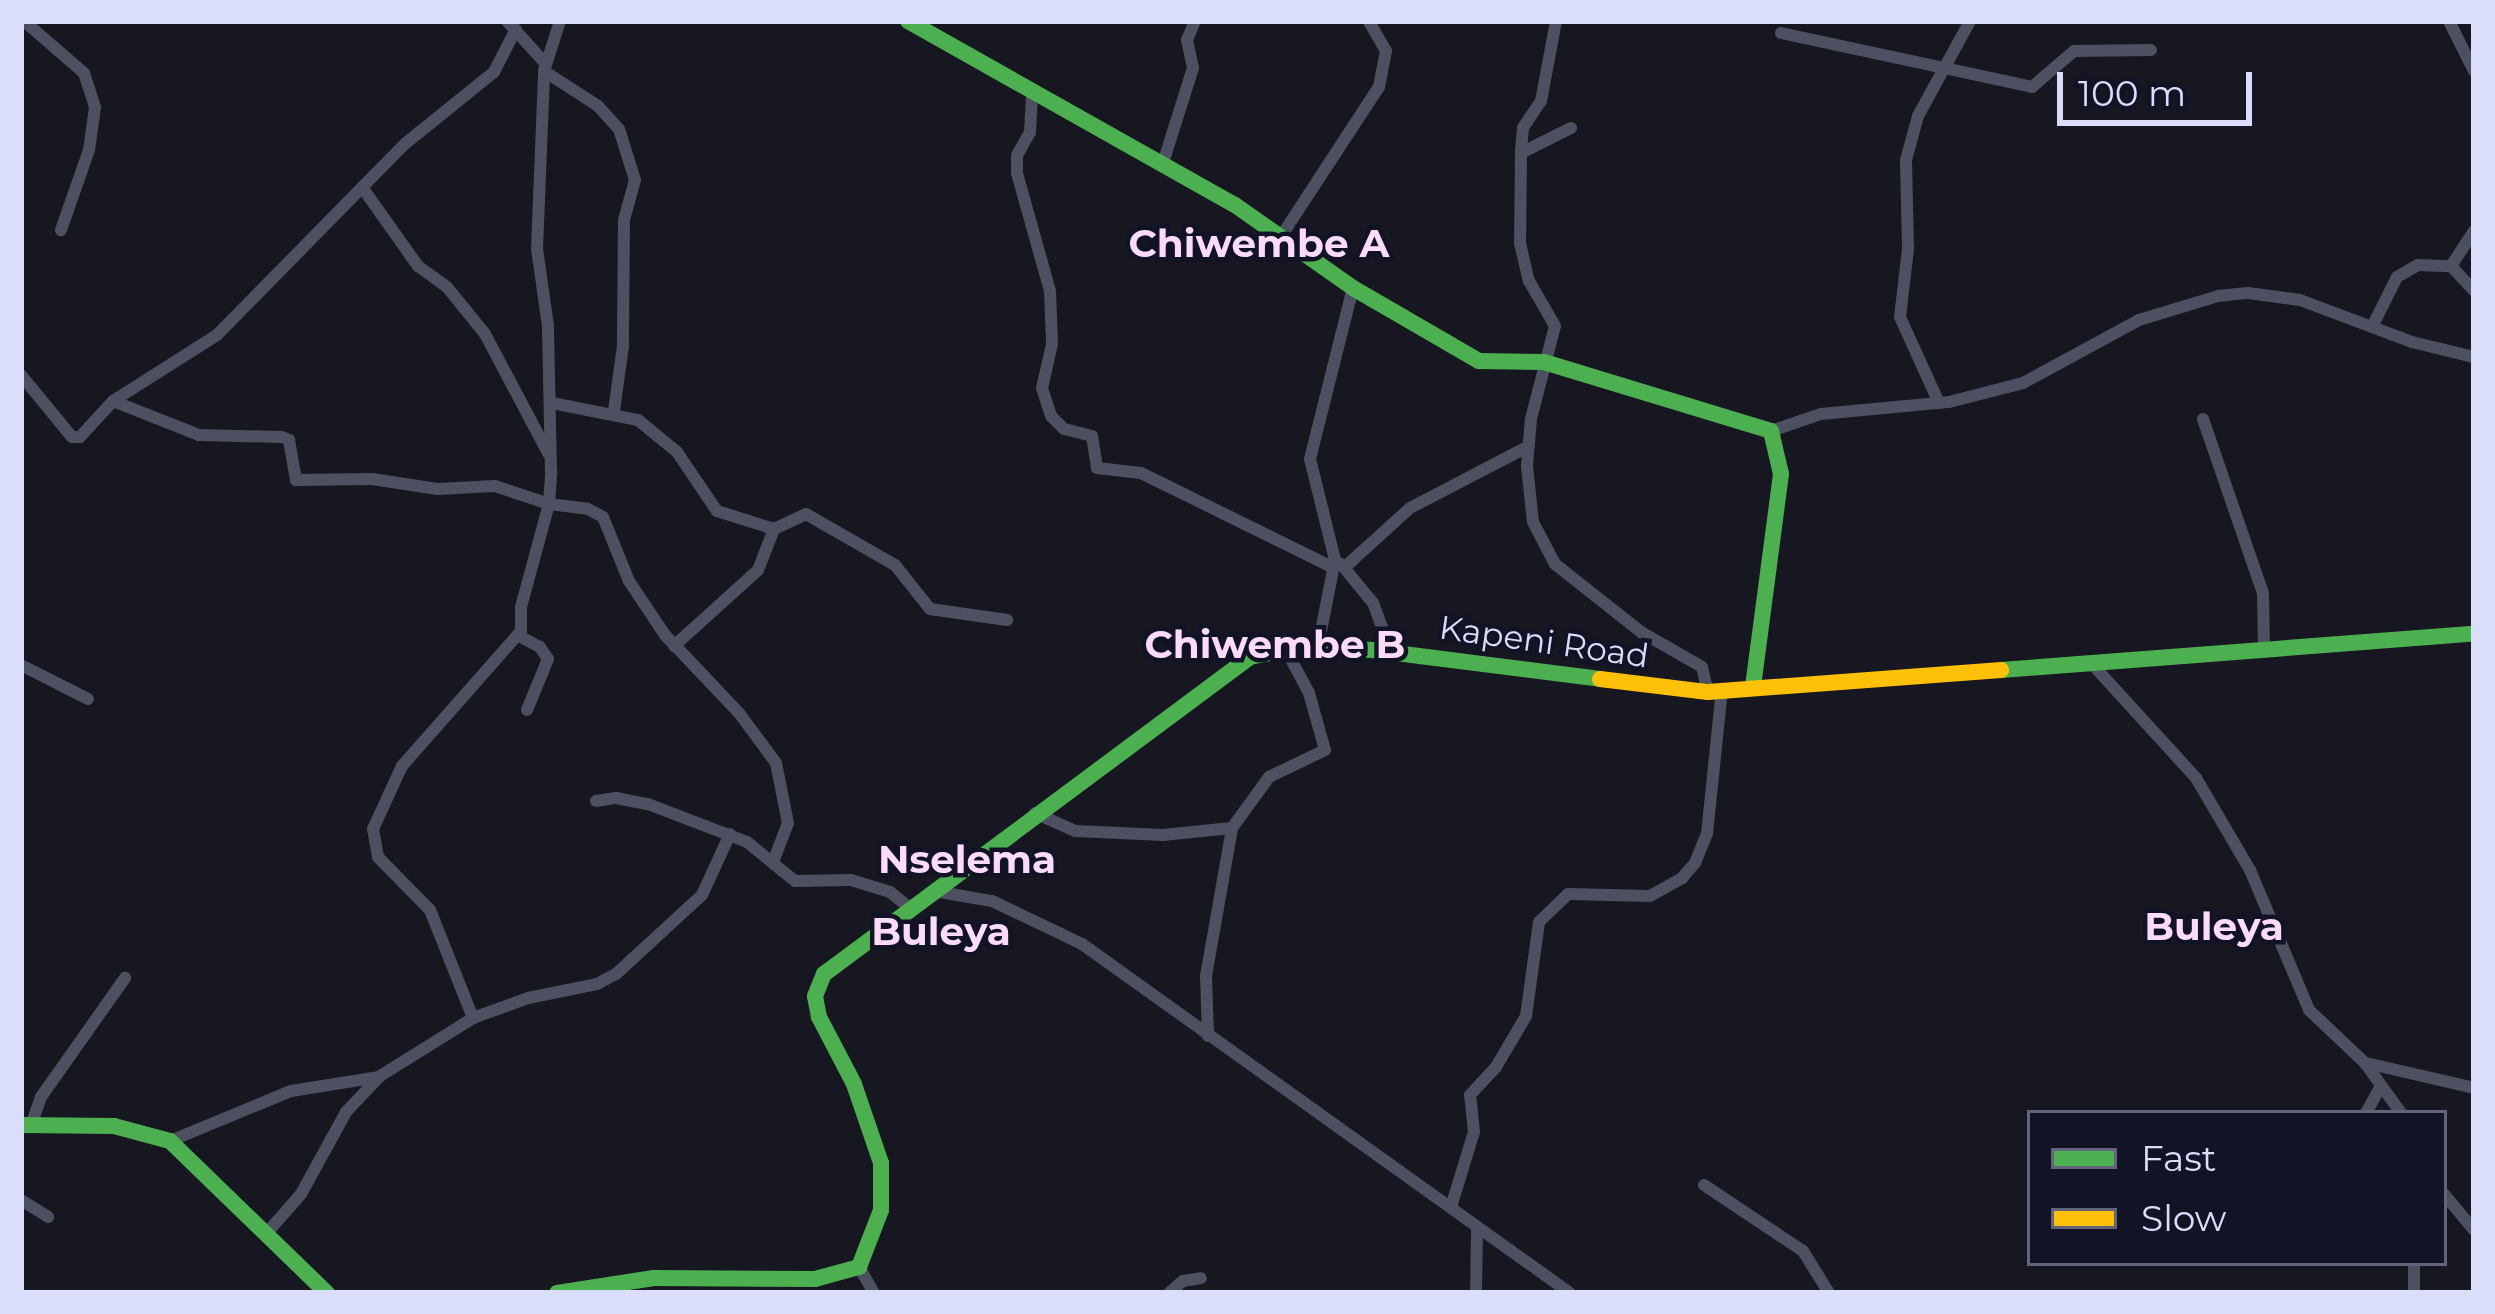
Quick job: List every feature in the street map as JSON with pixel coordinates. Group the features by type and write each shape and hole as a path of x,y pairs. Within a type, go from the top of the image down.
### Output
{"main road":[{"path":"908,21 1032,95 1163,163 1282,235 1353,288 1479,361 1544,362 1771,431 1781,474 1754,686"},
{"name":"Kapeni Road","path":"859,1267 881,1210 881,1163 815,996 824,974 1250,657 1318,646 1390,651 1715,690 1842,685 2474,634"},
{"path":"27,1124 114,1126 170,1141 327,1293"},
{"path":"557,1293 814,1279 859,1267"}],"street":[{"path":"25,21 84,73 95,107 89,150 62,230"},
{"path":"473,1018 438,924 424,902 378,857 373,829 402,766 519,636 529,572 549,504 552,403 538,249 544,68 560,21"},
{"path":"1163,163 1193,68 1187,40 1195,21"},
{"path":"1282,235 1379,87 1386,50 1369,21"},
{"path":"1451,1207 1474,1132 1470,1095 1496,1067 1526,1016 1539,922 1568,894 1650,896 1667,889 1696,863 1707,834 1715,690 1702,667 1585,591 1546,554 1531,509 1529,446 1555,326 1529,281 1520,243 1521,153 1523,128 1541,101 1556,21"},
{"path":"1939,403 1900,308 1908,249 1910,137 1970,21"},
{"path":"2449,21 2474,71"},
{"path":"21,375 76,439 113,401 217,335 362,187 494,71 511,25 538,50 544,68 610,119 632,163 635,186 624,220 623,346 614,411"},
{"path":"1781,33 2032,87 2040,86 2074,51 2151,50"},
{"path":"1032,95 1030,132 1018,155 1017,173 1050,291 1052,344 1042,388 1051,416 1064,429 1092,436 1097,468 1141,473 1337,564 1373,603 1390,651"},
{"path":"1521,153 1571,128"},
{"path":"362,187 418,266 447,287 485,334 530,413 551,472"},
{"path":"2451,266 2474,231"},
{"path":"2372,327 2397,277 2418,265 2451,266 2474,291"},
{"path":"1318,646 1337,564 1310,459 1353,288"},
{"path":"1771,431 1821,415 1939,403 2023,383 2139,320 2187,301 2248,293 2276,296 2474,357"},
{"path":"113,401 146,411 178,431 289,440 296,480 372,479 437,489 495,486 603,517 629,581 674,646 739,713 776,763 788,823 773,862"},
{"path":"552,403 614,411 659,433 717,511 774,529"},
{"path":"2204,419 2263,592 2264,648"},
{"path":"1337,564 1410,508 1529,446"},
{"path":"674,646 758,570 774,529 802,514 895,565 930,609 1007,620"},
{"path":"519,636 540,646 548,659 527,710"},
{"path":"1208,1036 1206,976 1232,828 1269,777 1325,750 1309,693 1285,648"},
{"path":"21,664 88,699"},
{"path":"2092,664 2196,778 2250,870 2309,1010 2365,1063 2400,1110"},
{"path":"596,801 630,799 730,834 795,881 851,880 890,892 912,910"},
{"path":"1034,814 1075,832 1163,835 1232,828"},
{"path":"265,1235 302,1194 346,1112 380,1076 473,1018 528,998 597,984 616,974 702,895 730,834"},
{"path":"933,891 992,901 1050,926 1570,1293"},
{"path":"27,1124 124,978"},
{"path":"2365,1063 2474,1088"},
{"path":"170,1141 291,1091 380,1076"},
{"path":"2368,1110 2381,1086"},
{"path":"1704,1185 1803,1251 1829,1293"},
{"path":"2447,1198 2474,1230"},
{"path":"21,1200 48,1217"},
{"path":"1476,1293 1477,1228"},
{"path":"859,1267 874,1293"},
{"path":"1169,1293 1184,1281 1201,1278"}],"traffic: fast":[{"path":"908,21 1235,205 1353,288 1479,361 1544,362 1771,431 1781,474 1753,686"},
{"path":"2001,670 2474,634"},
{"path":"557,1293 654,1278 815,1279 859,1267 881,1210 881,1163 854,1084 819,1017 815,996 824,974 1250,657 1305,646 1372,650 1600,679"},
{"path":"21,1125 114,1126 170,1141 327,1293"}],"traffic: slow":[{"path":"1600,679 1708,692 2001,670"}],"district":[{"name":"Chiwembe A","path":"1259,243"},
{"name":"Chiwembe B","path":"1275,644"},
{"name":"Nselema","path":"967,859"},
{"name":"Buleya","path":"2214,926"},
{"name":"Buleya","path":"941,931"}]}
